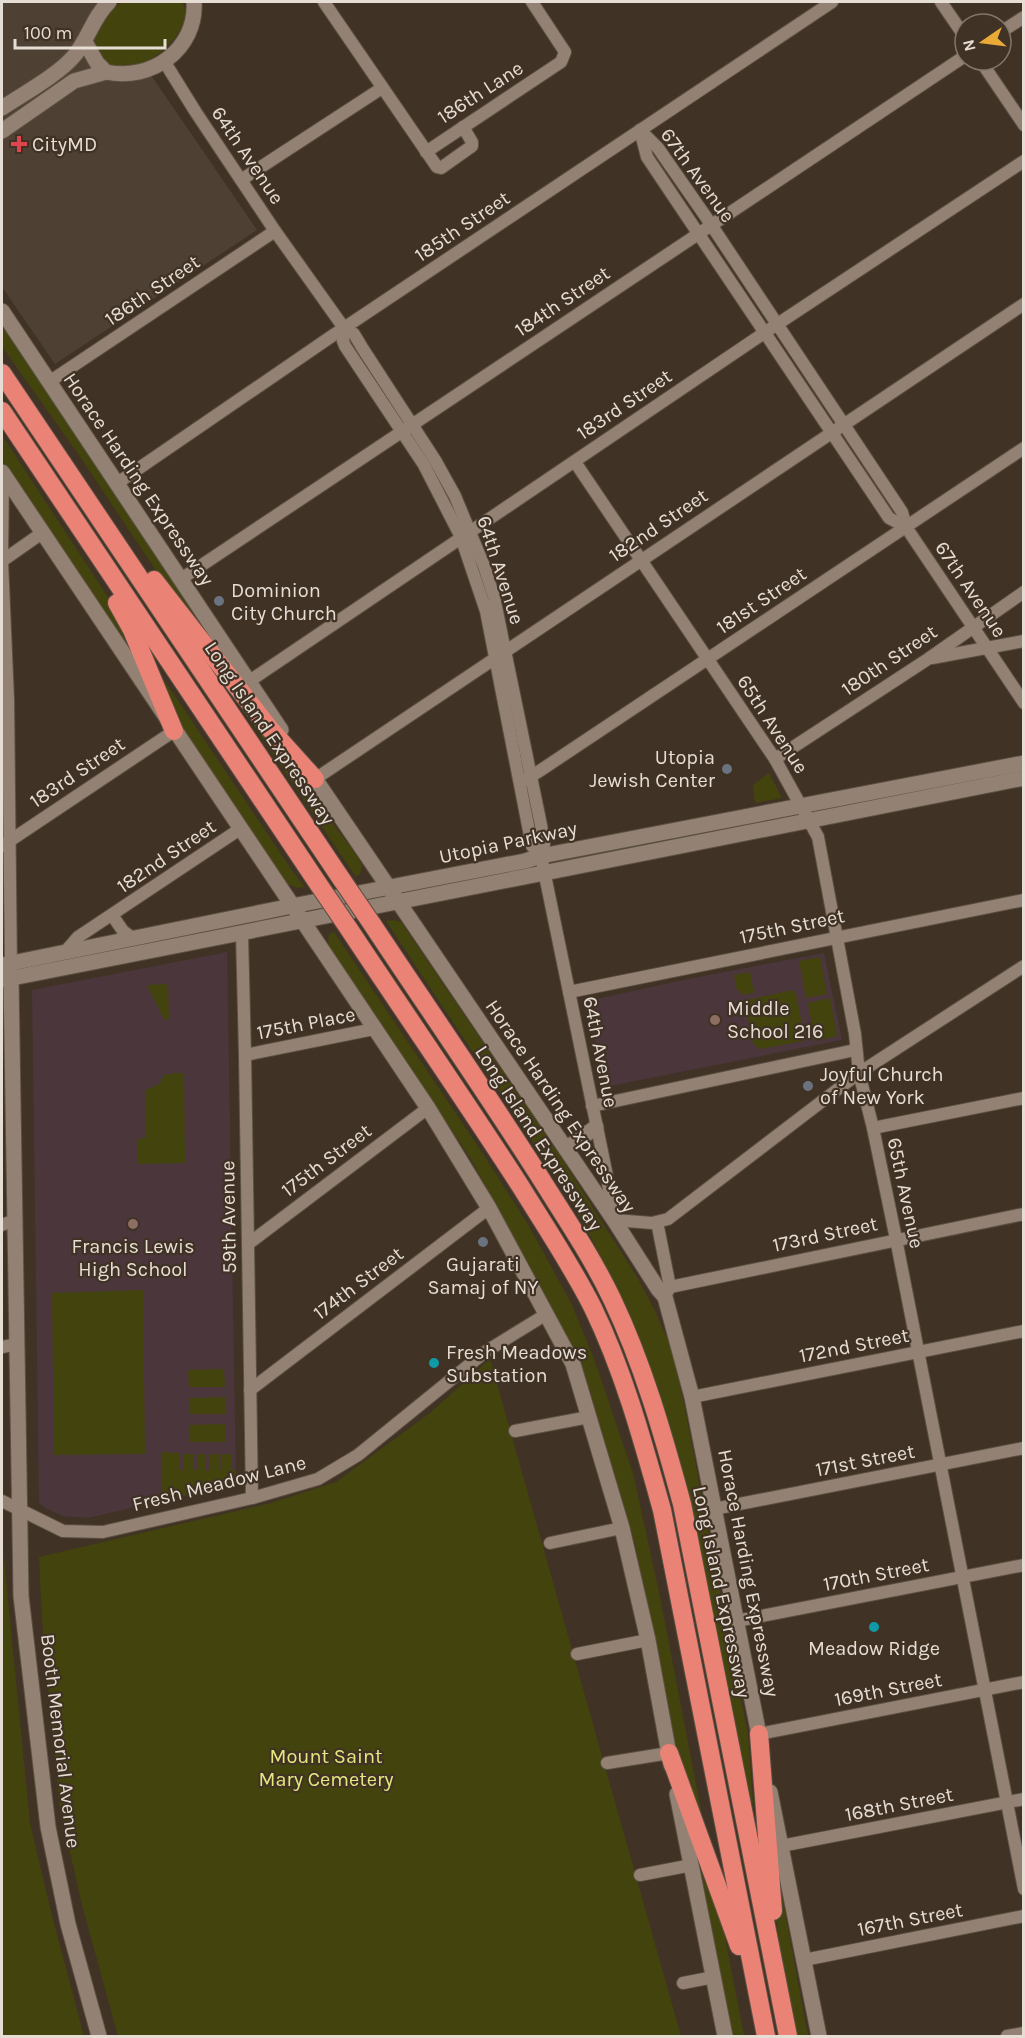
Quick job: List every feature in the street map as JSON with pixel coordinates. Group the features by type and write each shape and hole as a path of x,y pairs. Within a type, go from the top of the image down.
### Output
{"highway":[{"name":"Long Island Expressway","path":"2,373 512,1133 612,1298 663,1432 682,1504 788,2037"},
{"path":"2,411 500,1154 555,1241 593,1308 643,1442 662,1510 766,2037"},
{"path":"61,462 270,729 315,779"},
{"path":"50,484 132,630 174,731"},
{"path":"759,1734 779,1994"},
{"path":"669,1753 759,2001"}],"main road":[{"path":"2,108 64,66 85,42 93,23 109,2"},
{"path":"2,131 74,81 106,72 131,75 164,61 184,44 197,5"},
{"path":"85,42 97,63 106,72"},
{"name":"Horace Harding Expressway","path":"2,311 248,682 614,1220 658,1289 667,1292 692,1397 819,2037"},
{"path":"2,473 428,1108 489,1208 573,1364 622,1528 648,1640 725,2037"},
{"name":"Utopia Parkway","path":"6,972 65,952 1023,762"},
{"name":"Utopia Parkway","path":"6,972 242,934 398,901 1023,778"},
{"name":"Booth Memorial Avenue","path":"6,972 8,1223 18,1344 21,1596 48,1827 68,1924 99,2037"},
{"path":"566,1149 596,1127"}],"street":[{"name":"186th Lane","path":"324,2 426,152 561,62 564,52 532,2"},
{"name":"185th Street","path":"116,484 344,328 832,2"},
{"path":"941,2 953,20"},
{"name":"64th Avenue","path":"164,61 275,231 344,328 342,341 408,429 434,482 466,534 500,654 525,780 532,846 541,856 614,1220"},
{"name":"184th Street","path":"181,579 953,64"},
{"path":"988,72 1023,125"},
{"path":"241,180 382,88"},
{"path":"426,152 436,167 441,168 472,146 463,127"},
{"name":"67th Avenue","path":"640,130 658,148 710,224 902,512 906,527 1023,703"},
{"name":"67th Avenue","path":"640,130 647,157 764,333 889,518 906,527"},
{"name":"183rd Street","path":"248,682 1023,160"},
{"name":"186th Street","path":"49,382 275,231"},
{"name":"182nd Street","path":"315,779 1023,304"},
{"name":"181st Street","path":"525,780 1023,448"},
{"name":"65th Avenue","path":"575,462 775,759 818,837 855,1034 859,1073 896,1239 1023,1889"},
{"name":"Booth Memorial Avenue","path":"2,473 6,972"},
{"path":"2,561 42,533"},
{"name":"180th Street","path":"775,759 1023,592"},
{"path":"928,658 1023,641"},
{"name":"183rd Street","path":"6,843 174,731"},
{"name":"182nd Street","path":"65,952 78,937 240,830"},
{"name":"175th Street","path":"569,992 1023,900"},
{"name":"182nd Street","path":"112,915 123,931 134,939"},
{"name":"59th Avenue","path":"242,934 252,1498"},
{"path":"2,949 6,972"},
{"path":"614,1220 657,1222 668,1218 859,1073 1023,966"},
{"name":"175th Place","path":"245,1055 374,1029"},
{"path":"592,1106 855,1050"},
{"path":"873,1128 1023,1098"},
{"name":"175th Street","path":"248,1244 428,1108"},
{"name":"174th Street","path":"250,1390 489,1208"},
{"name":"173rd Street","path":"667,1292 896,1239 1023,1214"},
{"path":"657,1222 667,1292"},
{"name":"Fresh Meadow Lane","path":"2,1502 63,1531 103,1532 252,1498 318,1479 358,1455 484,1352 545,1315"},
{"name":"172nd Street","path":"692,1397 1023,1331"},
{"path":"2,1347 18,1344"},
{"path":"515,1431 589,1417"},
{"name":"171st Street","path":"714,1509 1023,1448"},
{"path":"550,1543 622,1528"},
{"name":"170th Street","path":"736,1621 1023,1565"},
{"path":"577,1654 648,1640"},
{"name":"169th Street","path":"759,1734 1023,1682"},
{"path":"607,1763 669,1753"},
{"name":"168th Street","path":"781,1846 1023,1799"},
{"path":"640,1875 692,1865"},
{"name":"167th Street","path":"804,1960 1023,1916"},
{"path":"683,1983 714,1977"},
{"path":"1007,2037 1023,2033"}],"shaded area":[{"path":"2,2 97,2 155,81 257,230 55,364 2,287"},
{"name":"Francis Lewis High School","path":"227,952 236,1484 88,1518 63,1516 39,1503 32,990"},
{"name":"Middle School 216","path":"824,953 842,1040 605,1087 588,1001"}],"green space":[{"path":"122,2 182,2 185,10 184,19 175,38 151,59 133,66 105,66 93,43 104,20"},
{"path":"2,325 230,666 170,591 81,458 2,346"},
{"path":"2,435 121,617 146,676 2,460"},
{"path":"163,678 305,887 297,888 286,883 184,732 171,704"},
{"path":"238,703 257,724 355,853 362,865 361,873 356,877"},
{"path":"769,773 782,798 755,803 753,785"},
{"path":"386,921 401,922 562,1159 637,1277 671,1347 748,1735 753,1803 750,1810 679,1457 629,1318 593,1241 568,1196"},
{"path":"334,932 529,1226 572,1305 594,1359 633,1473 660,1597 705,1831 674,1744 635,1543 584,1372 539,1283 469,1156 328,946 329,934"},
{"path":"820,957 827,994 806,998 799,961"},
{"path":"750,972 754,993 741,995 740,990 737,991 734,975"},
{"path":"168,984 169,1019 164,1019 147,985"},
{"path":"792,990 796,994 805,1039 761,1049 753,1044 745,1004 747,1000"},
{"path":"830,998 837,1036 815,1041 808,1003"},
{"path":"184,1073 185,1163 137,1164 137,1139 146,1138 146,1090 159,1084 164,1075"},
{"path":"143,1290 145,1454 54,1455 52,1293"},
{"name":"Mount Saint Mary Cemetery","path":"490,1359 681,2036 118,2036 82,1905 59,1803 42,1620 39,1557 271,1503 336,1482 430,1413"},
{"path":"224,1369 225,1387 189,1387 188,1370"},
{"path":"225,1397 225,1414 189,1414 189,1398"},
{"path":"225,1424 225,1442 189,1442 189,1425"},
{"path":"162,1452 179,1453 180,1470 184,1470 184,1454 193,1454 193,1470 197,1470 197,1454 206,1454 206,1471 209,1470 209,1454 219,1454 219,1470 222,1470 222,1454 231,1454 236,1484 162,1500"},
{"path":"2,1540 30,1823 84,2036 2,2036"},
{"path":"693,1836 721,1916 744,2036 732,2036"},
{"path":"780,1885 808,2036 795,2036 783,1974 775,1908"}],"place":[{"name":"CityMD","path":"19,144"},
{"name":"Dominion City Church","path":"219,601"},
{"name":"Utopia Jewish Center","path":"727,769"},
{"name":"Middle School 216","path":"715,1020"},
{"name":"Joyful Church of New York","path":"808,1086"},
{"name":"Francis Lewis High School","path":"133,1224"},
{"name":"Gujarati Samaj of NY","path":"483,1242"},
{"name":"Fresh Meadows Substation","path":"434,1363"},
{"name":"Meadow Ridge","path":"874,1627"}]}
